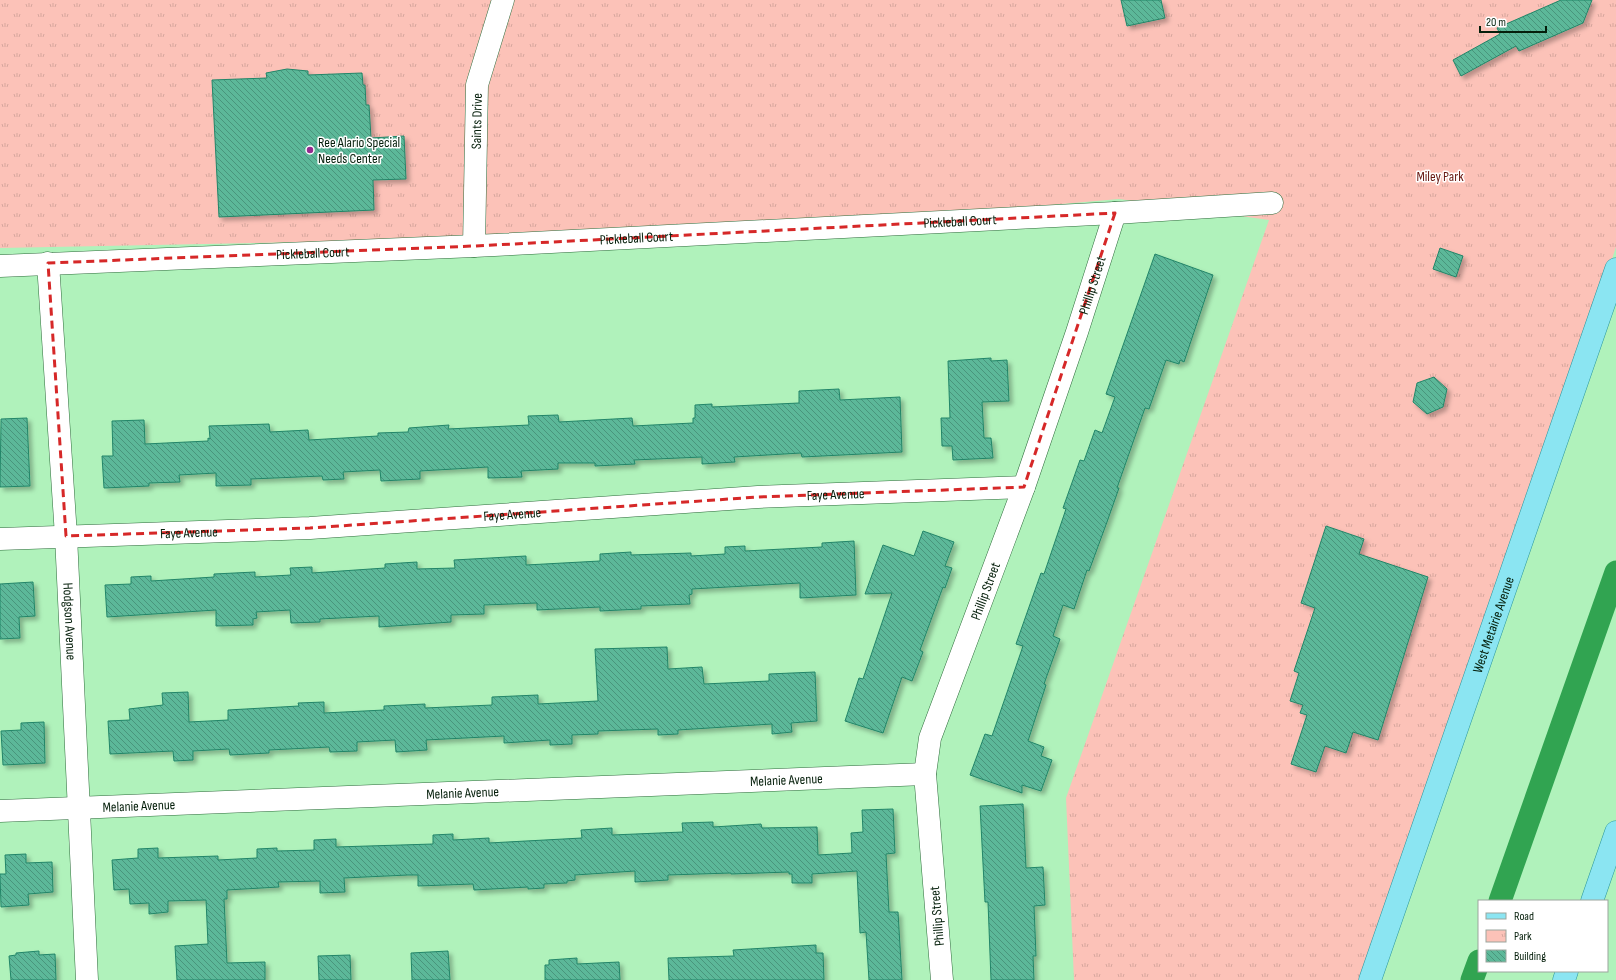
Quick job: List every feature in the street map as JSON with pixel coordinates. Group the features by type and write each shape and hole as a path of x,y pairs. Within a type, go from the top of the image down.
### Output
{"main road":[{"name":"West Metairie Avenue","path":"1370,980 1616,269"},
{"path":"1592,900 1616,832"}],"street":[{"name":"Saints Drive","path":"474,246 477,85 503,0"},
{"name":"Pickleball Court","path":"0,266 474,246 1115,213 1272,203"},
{"name":"Phillip Street","path":"942,980 925,774 930,738 1024,487 1077,332 1115,213"},
{"name":"Hodgson Avenue","path":"48,263 66,536 87,980"},
{"name":"Faye Avenue","path":"0,539 310,528 758,497 1024,487"},
{"name":"Melanie Avenue","path":"0,811 925,774"}],"highlighted area":[{"path":"1115,213 1024,487 758,497 310,528 66,536 48,263 474,246"}],"green space":[{"name":"Miley Park","path":"0,0 1616,0 1616,247 1370,980 1074,980 1066,798 1269,220 1119,199 714,234 0,248"}],"building":[{"path":"1121,0 1161,0 1165,18 1127,26"},
{"path":"1561,0 1592,0 1583,23 1519,51 1516,46 1461,76 1453,60 1500,34 1497,28"},
{"name":"Ree Alario Special Needs Center","path":"287,69 308,71 308,75 362,73 363,85 365,85 366,105 369,105 371,138 404,136 406,179 373,180 374,210 219,217 212,80 267,78 266,73"},
{"path":"1440,248 1463,256 1456,277 1433,269"},
{"path":"1155,254 1213,275 1184,362 1180,360 1179,364 1166,360 1149,409 1145,408 1117,488 1119,488 1107,522 1089,571 1087,570 1074,609 1063,605 1053,636 1060,639 1044,684 1046,685 1028,741 1044,747 1041,756 1052,760 1041,791 1022,785 1022,793 970,775 985,734 992,736 1023,646 1016,644 1041,573 1044,574 1066,509 1063,508 1080,460 1084,461 1095,430 1102,433 1115,397 1106,394"},
{"path":"991,358 991,361 1007,360 1009,401 982,402 984,438 991,438 993,458 953,460 952,446 942,446 941,418 950,418 948,361"},
{"path":"1434,377 1447,389 1443,407 1427,414 1413,402 1417,383"},
{"path":"839,389 840,400 900,397 902,452 802,457 801,453 734,457 735,462 702,464 702,457 634,460 635,464 595,466 595,463 558,463 558,469 521,471 522,477 488,478 488,467 420,471 420,479 381,481 380,470 343,472 344,479 323,480 322,476 251,479 251,485 216,486 216,473 179,475 180,482 149,483 149,486 104,488 102,456 113,456 112,421 144,420 145,444 208,441 208,438 210,439 209,426 269,424 270,432 308,430 309,440 378,436 378,433 408,432 409,428 449,425 448,429 529,425 528,416 558,415 559,422 632,418 633,426 693,423 693,418 695,418 695,405 712,404 712,407 799,403 799,391"},
{"path":"27,418 30,486 0,487 1,419"},
{"path":"1326,526 1364,539 1359,554 1428,577 1378,740 1353,732 1346,753 1325,746 1316,772 1291,764 1307,715 1300,713 1303,705 1290,701 1299,673 1294,671 1315,608 1301,603"},
{"path":"923,531 954,542 945,566 952,568 945,588 943,587 920,650 923,652 912,681 902,677 883,733 845,721 859,678 863,679 892,593 865,594 883,545 914,556"},
{"path":"854,541 856,595 800,598 800,583 692,589 692,594 689,595 690,604 641,606 641,609 600,611 600,607 537,610 537,603 484,605 484,614 451,615 451,622 379,627 379,616 320,619 320,622 291,623 290,610 256,612 257,618 253,619 253,625 216,626 216,610 107,617 105,585 131,584 131,577 151,576 151,581 214,577 214,574 255,572 255,577 291,575 290,568 312,567 312,573 385,568 385,564 417,562 417,569 455,568 454,560 526,556 526,565 600,561 600,554 631,552 631,555 691,553 691,556 725,554 725,547 745,546 745,551 822,547 822,543"},
{"path":"33,582 35,616 19,617 20,638 0,639 0,584"},
{"path":"667,647 668,669 702,667 704,684 769,681 769,674 815,672 817,721 791,723 792,732 772,734 772,724 678,730 678,734 658,735 658,729 598,731 598,734 572,735 572,744 550,745 550,740 504,743 504,736 426,740 427,750 396,752 395,740 357,742 357,751 330,752 329,747 269,750 269,753 230,755 229,749 193,751 193,760 174,761 173,751 110,754 108,721 130,720 129,709 163,705 162,693 188,692 189,722 228,720 228,710 299,706 298,703 324,702 324,713 384,710 384,706 425,704 425,708 492,705 492,697 538,695 538,704 598,701 595,649"},
{"path":"44,722 45,763 3,765 1,731 21,730 21,723"},
{"path":"1023,804 1026,868 1043,867 1045,905 1034,906 1036,956 1033,956 1034,980 991,980 988,902 985,902 980,806"},
{"path":"893,809 895,853 886,854 889,912 898,912 902,980 869,980 866,932 860,933 857,871 812,874 812,883 792,883 792,874 789,874 789,872 668,875 668,880 635,882 635,871 575,875 575,880 567,881 567,883 544,884 544,888 528,889 528,887 474,890 473,884 418,886 418,875 408,875 344,878 345,892 320,893 320,881 278,882 279,887 227,890 227,899 224,899 227,963 265,962 265,980 177,980 175,946 208,944 206,900 168,901 168,912 149,914 149,903 130,904 129,889 114,890 112,860 138,858 138,849 158,848 158,858 218,856 218,860 257,858 257,849 277,848 277,851 314,850 314,840 336,839 336,847 433,844 433,835 453,834 453,840 489,838 489,843 582,838 581,830 612,828 612,835 683,832 682,823 713,822 713,827 761,824 762,828 817,827 818,855 852,853 851,833 863,832 862,810"},
{"path":"26,854 26,863 52,862 53,892 28,894 29,905 1,907 0,874 6,874 5,855"},
{"path":"816,945 816,953 823,953 824,980 669,980 668,958 734,956 733,950"},
{"path":"39,951 39,955 55,954 56,980 11,980 9,956 16,955 16,953"},
{"path":"448,951 450,980 412,980 411,953"},
{"path":"350,955 351,980 319,980 318,956"},
{"path":"577,958 577,964 619,962 620,980 545,980 545,965 549,965 549,960"}],"waterway":[{"path":"1500,900 1616,572"},
{"path":"1472,980 1478,964"}],"place":[{"name":"Ree Alario Special Needs Center","path":"310,150"}]}
